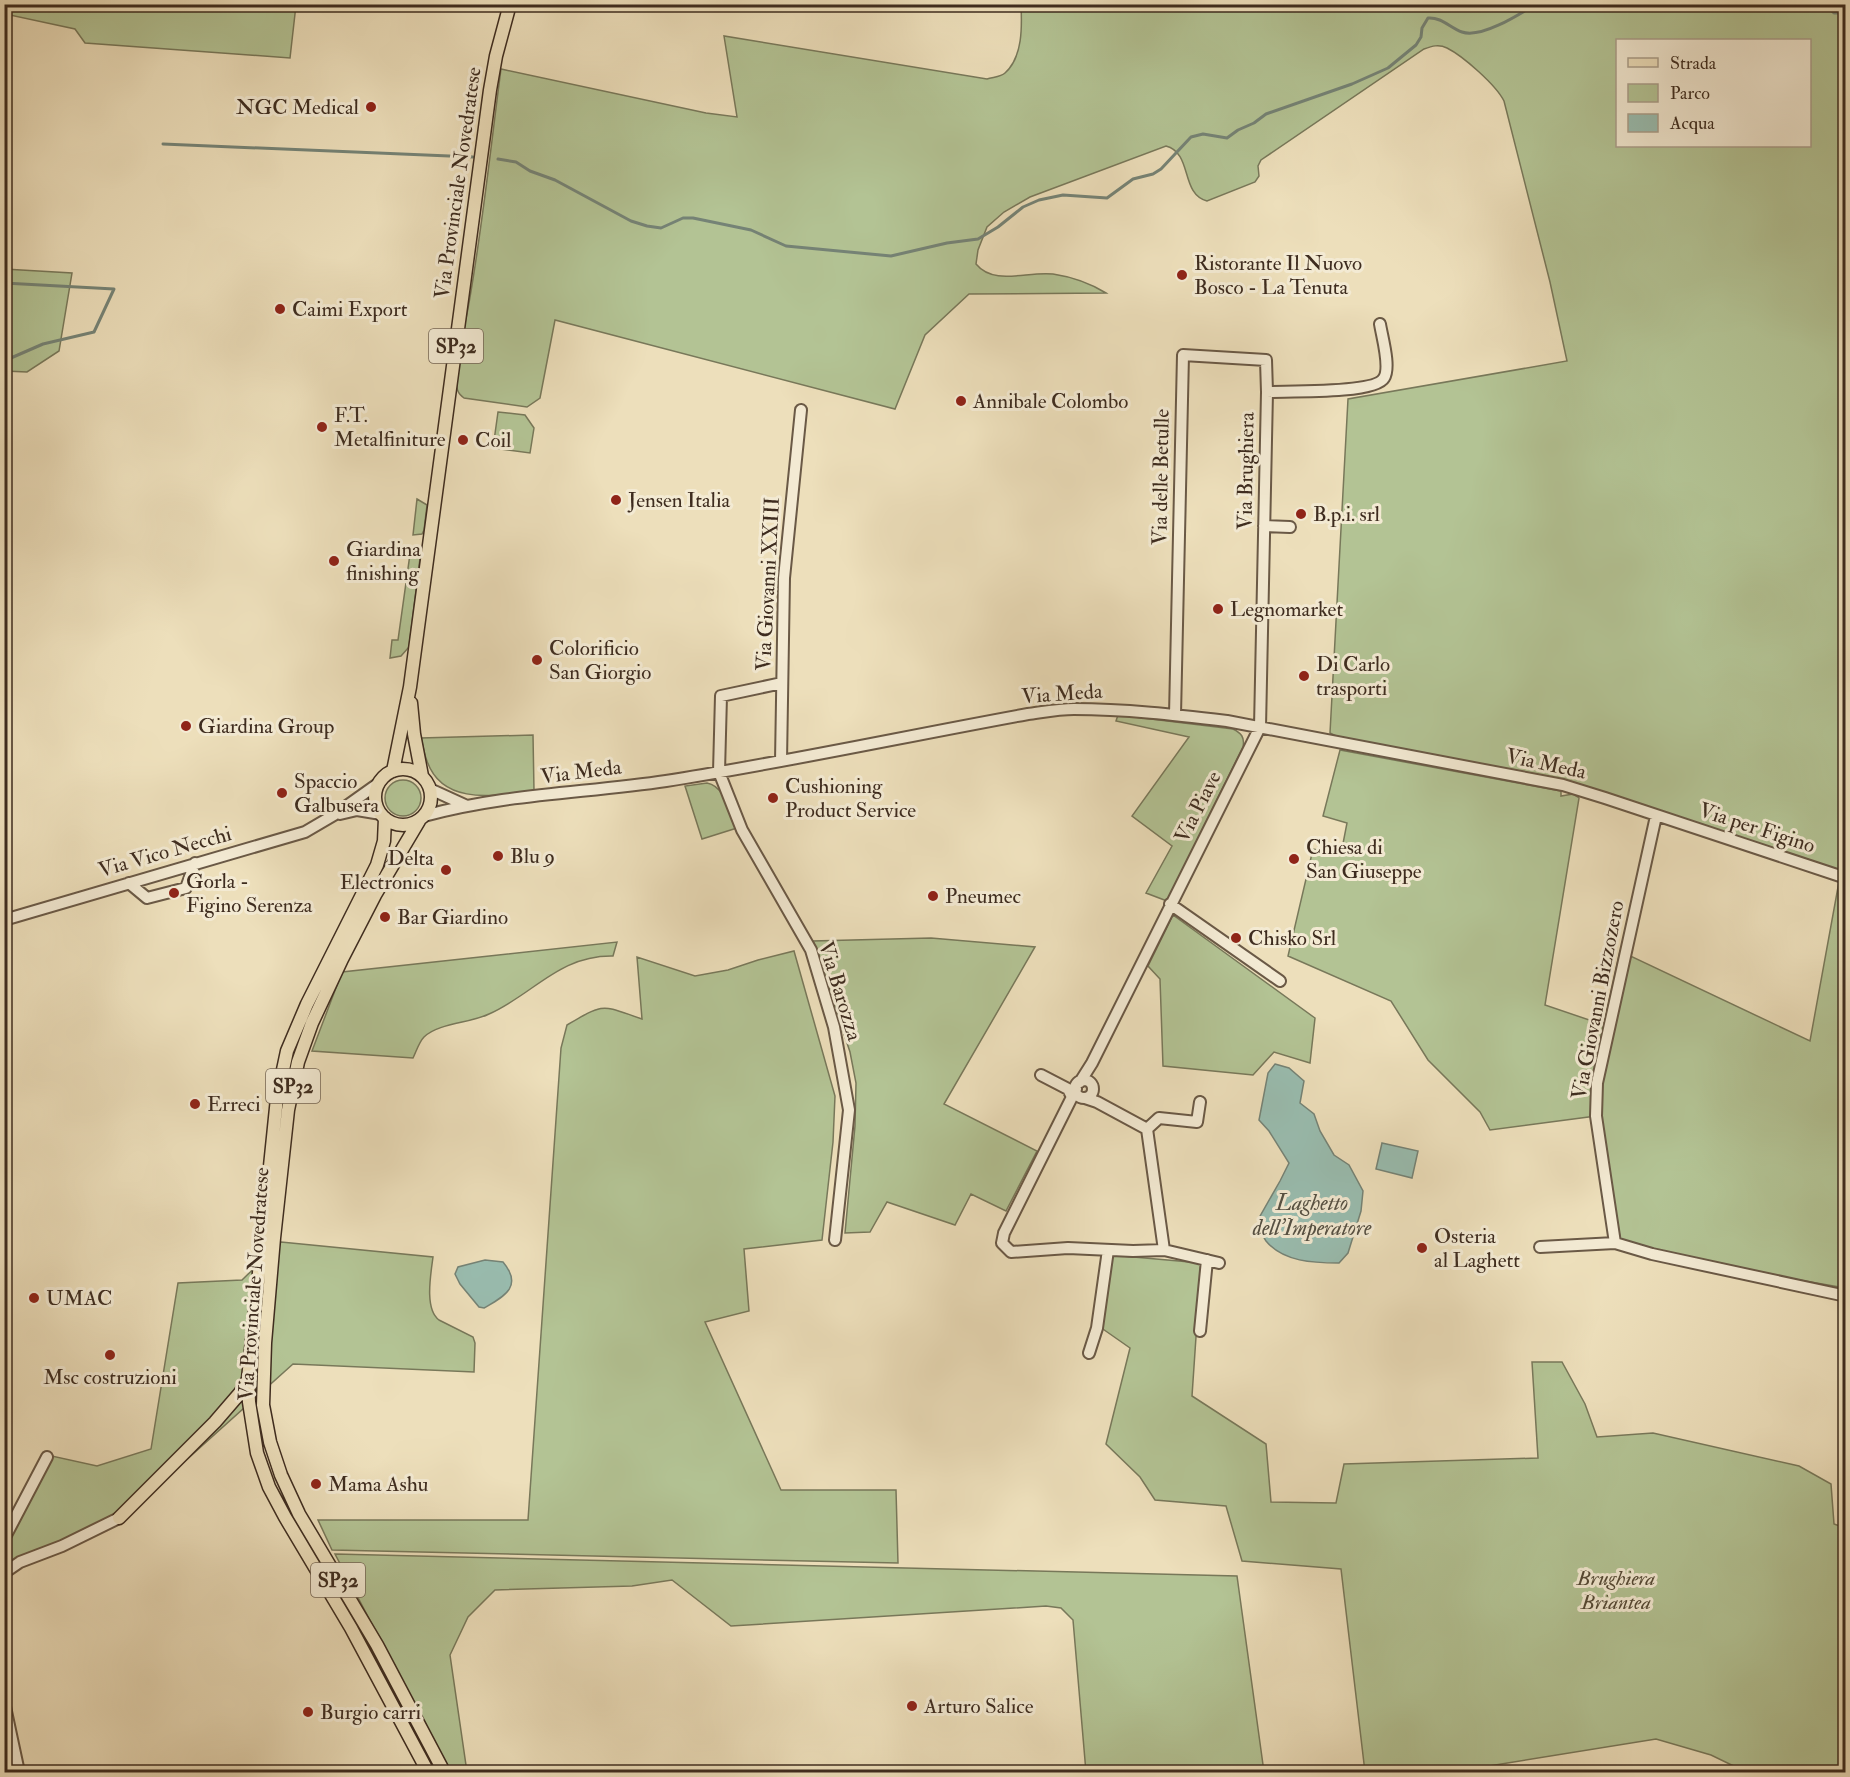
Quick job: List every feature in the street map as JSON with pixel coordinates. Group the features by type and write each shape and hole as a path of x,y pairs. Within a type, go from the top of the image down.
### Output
{"main road":[{"name":"Via Provinciale Novedratese","path":"393,771 410,687 490,90 496,56 510,6"},
{"name":"Via Provinciale Novedratese","path":"410,687 414,734 422,776"},
{"path":"405,769 422,776 430,789 431,803 422,818 401,825 383,816 375,797 382,778 393,771 405,769"},
{"name":"Via Provinciale Novedratese","path":"383,816 384,841 377,865 307,1004 287,1051 277,1098 248,1380 252,1429 257,1453 269,1487 351,1628 428,1773"},
{"name":"Via Provinciale Novedratese","path":"422,818 375,895 342,959 312,1023 298,1062 288,1110 274,1238 265,1343 263,1405 270,1442 281,1475 299,1514 376,1645 444,1773"},
{"path":"119,1518 215,1422 248,1380"}],"street":[{"name":"Via Brughiera","path":"1260,727 1267,392 1342,390 1377,386 1384,378 1387,367 1380,324"},
{"name":"Via delle Betulle","path":"1175,714 1183,355 1266,360 1267,392"},
{"name":"Via Giovanni XXIII","path":"781,761 784,578 801,411"},
{"path":"1264,526 1290,527"},
{"path":"720,772 721,693 782,683"},
{"name":"Via Meda","path":"422,818 465,805 664,781 1028,714 1072,709 1175,714 1260,727 1563,785 1656,816"},
{"name":"Via Piave","path":"1084,1093 1087,1071 1260,727"},
{"name":"Via Barozza","path":"720,772 742,830 811,950 834,1027 849,1110 836,1240"},
{"name":"Via Vico Necchi","path":"4,920 305,832 334,815 379,783"},
{"path":"430,789 465,805"},
{"name":"Via Vico Necchi","path":"334,815 357,810 383,816"},
{"name":"Via per Figino","path":"1656,816 1845,878"},
{"name":"Via Giovanni Bizzozero","path":"1615,1243 1596,1116 1597,1083 1656,816"},
{"path":"129,883 147,898 186,888 195,863"},
{"path":"1170,904 1280,981"},
{"path":"1041,1075 1068,1089 1084,1093 1147,1129"},
{"path":"1084,1093 1004,1233 1002,1243 1011,1252 1068,1248 1164,1250 1219,1263"},
{"path":"1147,1129 1159,1118 1197,1122 1200,1101"},
{"path":"1147,1129 1164,1250"},
{"path":"1540,1247 1615,1243 1652,1254 1845,1296"},
{"path":"1089,1353 1097,1328 1108,1250"},
{"path":"1200,1331 1206,1260"},
{"path":"4,1539 47,1457"},
{"path":"4,1573 20,1562 62,1546 119,1518"},
{"path":"4,1702 19,1773"}],"green space":[{"path":"5,4 296,5 290,58 85,43 75,29 5,14"},
{"path":"1021,5 1845,5 1845,875 1637,804 1346,741 1330,733 1348,399 1567,361 1550,282 1504,101 1494,87 1462,57 1444,47 1435,46 1424,49 1261,160 1258,166 1259,176 1255,182 1207,201 1193,190 1180,157 1166,146 1030,197 1004,212 987,227 978,250 976,264 983,271 1001,276 1060,275 1087,283 1106,293 969,294 925,335 895,409 555,320 540,398 527,407 464,398 457,390 458,358 479,240 501,69 706,113 737,117 724,36 987,79 1003,74 1011,66 1018,50"},
{"path":"4,269 72,273 59,351 27,372 5,371"},
{"path":"498,412 525,415 534,428 530,453 493,448"},
{"path":"417,499 427,505 424,530 422,534 413,535"},
{"path":"411,547 415,549 420,558 409,647 401,656 390,658 392,640 398,640"},
{"path":"1118,715 1233,729 1243,738 1243,747 1167,901 1146,893 1172,846 1132,816 1189,737 1116,721"},
{"path":"533,735 534,791 488,795 458,792 445,786 435,776 427,761 421,738"},
{"path":"1340,750 1561,791 1561,796 1573,794 1579,798 1545,1005 1604,1025 1620,951 1810,1041 1840,876 1845,878 1845,1288 1622,1249 1599,1112 1596,1116 1490,1130 1480,1112 1428,1060 1391,1001 1288,956 1313,849 1341,854 1347,823 1323,816"},
{"path":"403,780 416,785 421,798 416,811 403,816 390,811 385,798 390,785"},
{"path":"707,783 713,785 723,795 737,828 702,839 685,786"},
{"path":"1173,915 1315,1018 1310,1063 1274,1052 1253,1075 1163,1066 1160,979 1148,966"},
{"path":"931,938 1035,947 944,1104 1037,1151 1006,1211 971,1194 955,1225 887,1202 870,1232 845,1233 855,1126 856,1083 850,1052 813,941"},
{"path":"617,942 613,956 594,957 577,962 548,977 489,1014 430,1032 422,1039 413,1058 312,1051 342,972"},
{"path":"794,951 835,1096 833,1142 822,1240 744,1249 749,1311 705,1322 781,1490 896,1490 898,1563 332,1550 318,1520 528,1520 561,1048 567,1025 589,1012 604,1008 642,1019 637,957 695,976 728,970"},
{"path":"281,1242 433,1257 430,1281 431,1308 439,1320 473,1337 475,1343 474,1372 293,1364 116,1523 5,1563 5,1548 52,1456 97,1466 151,1449 178,1283 242,1280"},
{"name":"Brughiera Briantea","path":"1111,1255 1201,1263 1192,1396 1266,1444 1271,1502 1336,1503 1344,1464 1538,1458 1532,1362 1562,1362 1585,1404 1597,1437 1653,1433 1799,1466 1831,1484 1834,1524 1845,1528 1845,1772 1746,1772 1711,1755 1656,1739 1452,1772 1365,1772 1341,1569 1242,1561 1226,1506 1155,1500 1140,1477 1106,1444 1130,1348 1100,1327"},
{"path":"335,1554 1237,1576 1264,1772 1086,1772 1073,1620 1061,1608 1046,1606 731,1626 672,1580 632,1586 495,1590 468,1617 450,1655 467,1772 450,1772"}],"water":[{"name":"Laghetto dell'Imperatore","path":"1275,1064 1289,1068 1304,1081 1300,1103 1314,1114 1320,1131 1334,1155 1349,1165 1363,1191 1361,1211 1348,1253 1339,1263 1309,1262 1290,1257 1273,1248 1266,1241 1262,1232 1259,1218 1289,1163 1269,1131 1259,1120 1268,1073"},
{"path":"1382,1143 1418,1151 1412,1178 1376,1169"},
{"path":"485,1260 503,1262 512,1278 511,1285 504,1295 484,1308 479,1307 460,1284 455,1274 458,1267"}],"waterway":[{"path":"498,159 516,162 631,221 647,226 661,228 683,218 693,218 751,230 786,246 891,256 947,243 978,239 998,227 1023,207 1039,200 1063,195 1107,198 1133,179 1153,174 1161,169 1191,137 1203,134 1227,138 1266,114 1352,84 1388,68 1416,45 1428,18 1438,19 1462,32 1479,32 1490,29 1536,4"},
{"path":"1824,4 1834,13 1846,13"},
{"path":"163,144 473,157"},
{"path":"4,283 114,289 94,332 43,344 4,361"}],"place":[{"name":"NGC Medical","path":"371,107"},
{"name":"Ristorante Il Nuovo Bosco - La Tenuta","path":"1182,275"},
{"name":"Caimi Export","path":"280,309"},
{"name":"Annibale Colombo","path":"961,401"},
{"name":"F.T. Metalfiniture","path":"322,427"},
{"name":"Coil","path":"463,440"},
{"name":"Jensen Italia","path":"616,500"},
{"name":"B.p.i. srl","path":"1301,514"},
{"name":"Giardina finishing","path":"334,561"},
{"name":"Legnomarket","path":"1218,609"},
{"name":"Colorificio San Giorgio","path":"537,660"},
{"name":"Di Carlo trasporti","path":"1304,676"},
{"name":"Giardina Group","path":"186,726"},
{"name":"Spaccio Galbusera","path":"282,793"},
{"name":"Cushioning Product Service","path":"773,798"},
{"name":"Blu 9","path":"498,856"},
{"name":"Chiesa di San Giuseppe","path":"1294,859"},
{"name":"Delta Electronics","path":"446,870"},
{"name":"Gorla - Figino Serenza","path":"174,893"},
{"name":"Pneumec","path":"933,896"},
{"name":"Bar Giardino","path":"385,917"},
{"name":"Chisko Srl","path":"1236,938"},
{"name":"Erreci","path":"195,1104"},
{"name":"Osteria al Laghett","path":"1422,1248"},
{"name":"UMAC","path":"34,1298"},
{"name":"Msc costruzioni","path":"110,1355"},
{"name":"Mama Ashu","path":"316,1484"},
{"name":"Arturo Salice","path":"912,1706"},
{"name":"Burgio carri","path":"308,1712"}]}
